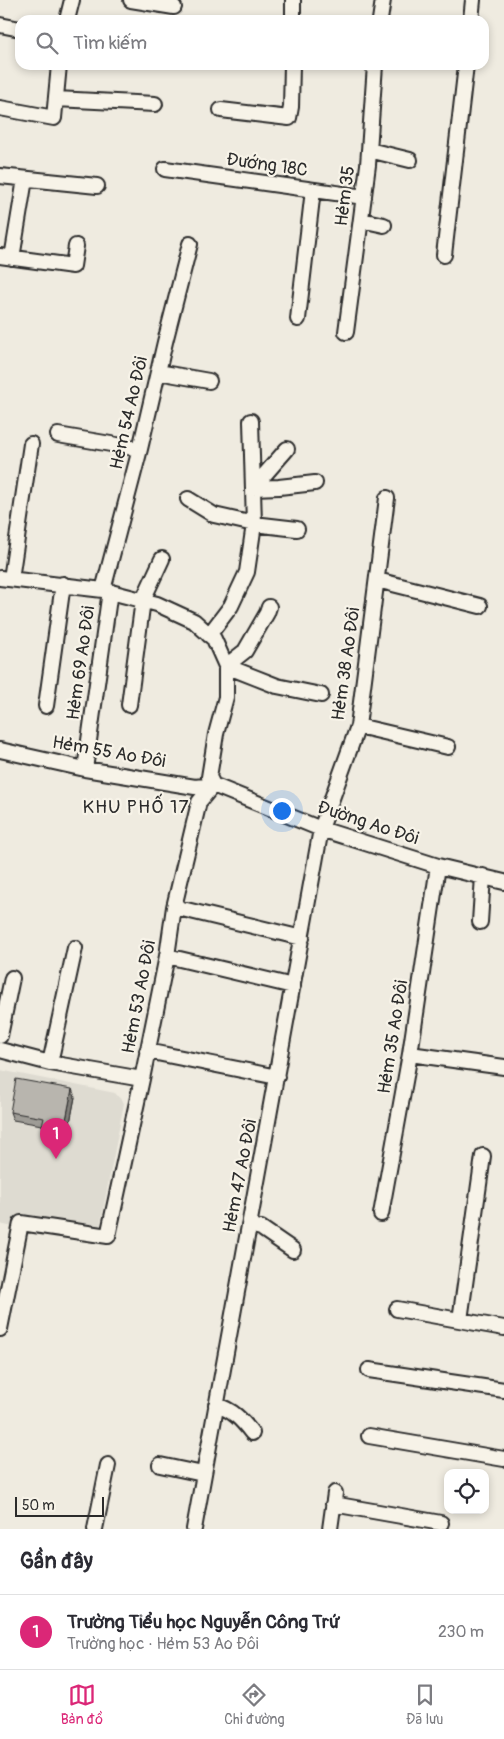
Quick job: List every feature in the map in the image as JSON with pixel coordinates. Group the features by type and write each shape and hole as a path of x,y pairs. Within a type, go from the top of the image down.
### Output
{"street":[{"path":"68,15 72,0"},
{"path":"131,0 174,7"},
{"path":"293,0 293,15"},
{"path":"381,15 383,0"},
{"path":"472,15 473,0"},
{"path":"0,26 15,28"},
{"path":"0,108 54,118 59,70"},
{"path":"221,110 289,118 292,70"},
{"name":"Hẻm 35","path":"346,332 370,150 375,70"},
{"path":"444,255 465,70"},
{"path":"56,99 155,104"},
{"path":"370,150 410,160"},
{"name":"Đướng 18C","path":"165,169 364,197"},
{"path":"0,176 97,186"},
{"path":"25,179 6,257 73,266 76,246"},
{"path":"298,320 313,190"},
{"path":"361,220 384,225"},
{"name":"Hẻm 54 Ao Đôi","path":"106,590 190,244"},
{"path":"158,372 209,381"},
{"path":"209,635 231,606 246,572 254,524 251,421"},
{"path":"58,435 140,449"},
{"path":"31,444 6,578 106,590 144,600 194,620 214,639 226,666 226,697 216,734 209,777 213,785"},
{"path":"253,488 287,449"},
{"path":"253,488 315,483"},
{"name":"Hẻm 38 Ao Đôi","path":"321,829 358,726 387,498"},
{"path":"188,499 214,514 254,524 297,528"},
{"path":"129,706 144,600 162,560"},
{"path":"378,580 480,606"},
{"path":"46,706 63,584"},
{"name":"Hẻm 69 Ao Đôi","path":"86,769 106,590"},
{"path":"226,666 245,651 267,613 268,607"},
{"path":"226,666 276,686 321,695"},
{"path":"358,726 448,747"},
{"name":"Hẻm 55 Ao Đôi","path":"0,750 86,769 195,787 213,785"},
{"name":"Đường Ao Đôi","path":"213,785 321,829 438,866 504,882"},
{"name":"Hẻm 53 Ao Đôi","path":"0,1050 50,1063 142,1079 167,956 174,907 199,802 213,785"},
{"name":"Hẻm 47 Ao Đôi","path":"194,1529 321,829"},
{"name":"Hẻm 35 Ao Đôi","path":"381,1214 410,1054 438,866"},
{"path":"480,922 483,876"},
{"path":"174,907 302,938"},
{"path":"50,1063 75,948"},
{"path":"167,956 293,986"},
{"path":"0,1036 12,978"},
{"path":"147,1051 277,1077"},
{"path":"410,1054 504,1067"},
{"path":"0,1329 21,1223 108,1236 142,1079"},
{"path":"460,1320 483,1156"},
{"path":"250,1225 261,1228 292,1250"},
{"path":"396,1309 504,1328"},
{"path":"369,1370 504,1390"},
{"path":"216,1405 225,1407 238,1416 252,1433"},
{"path":"369,1436 504,1459"},
{"path":"160,1464 203,1474"},
{"path":"95,1529 108,1465"},
{"path":"330,1529 334,1499 441,1523"}],"shaded area":[{"path":"0,1070 115,1093 124,1103 99,1231 16,1215 13,1227 0,1224"}],"building":[{"path":"16,1079 72,1089 64,1130 42,1126 44,1118 10,1112"}],"place":[{"name":"Trường Tiểu học Nguyễn Công Trứ","path":"56,1159"}],"district":[{"name":"KHU PHỐ 17","path":"136,807"}]}
